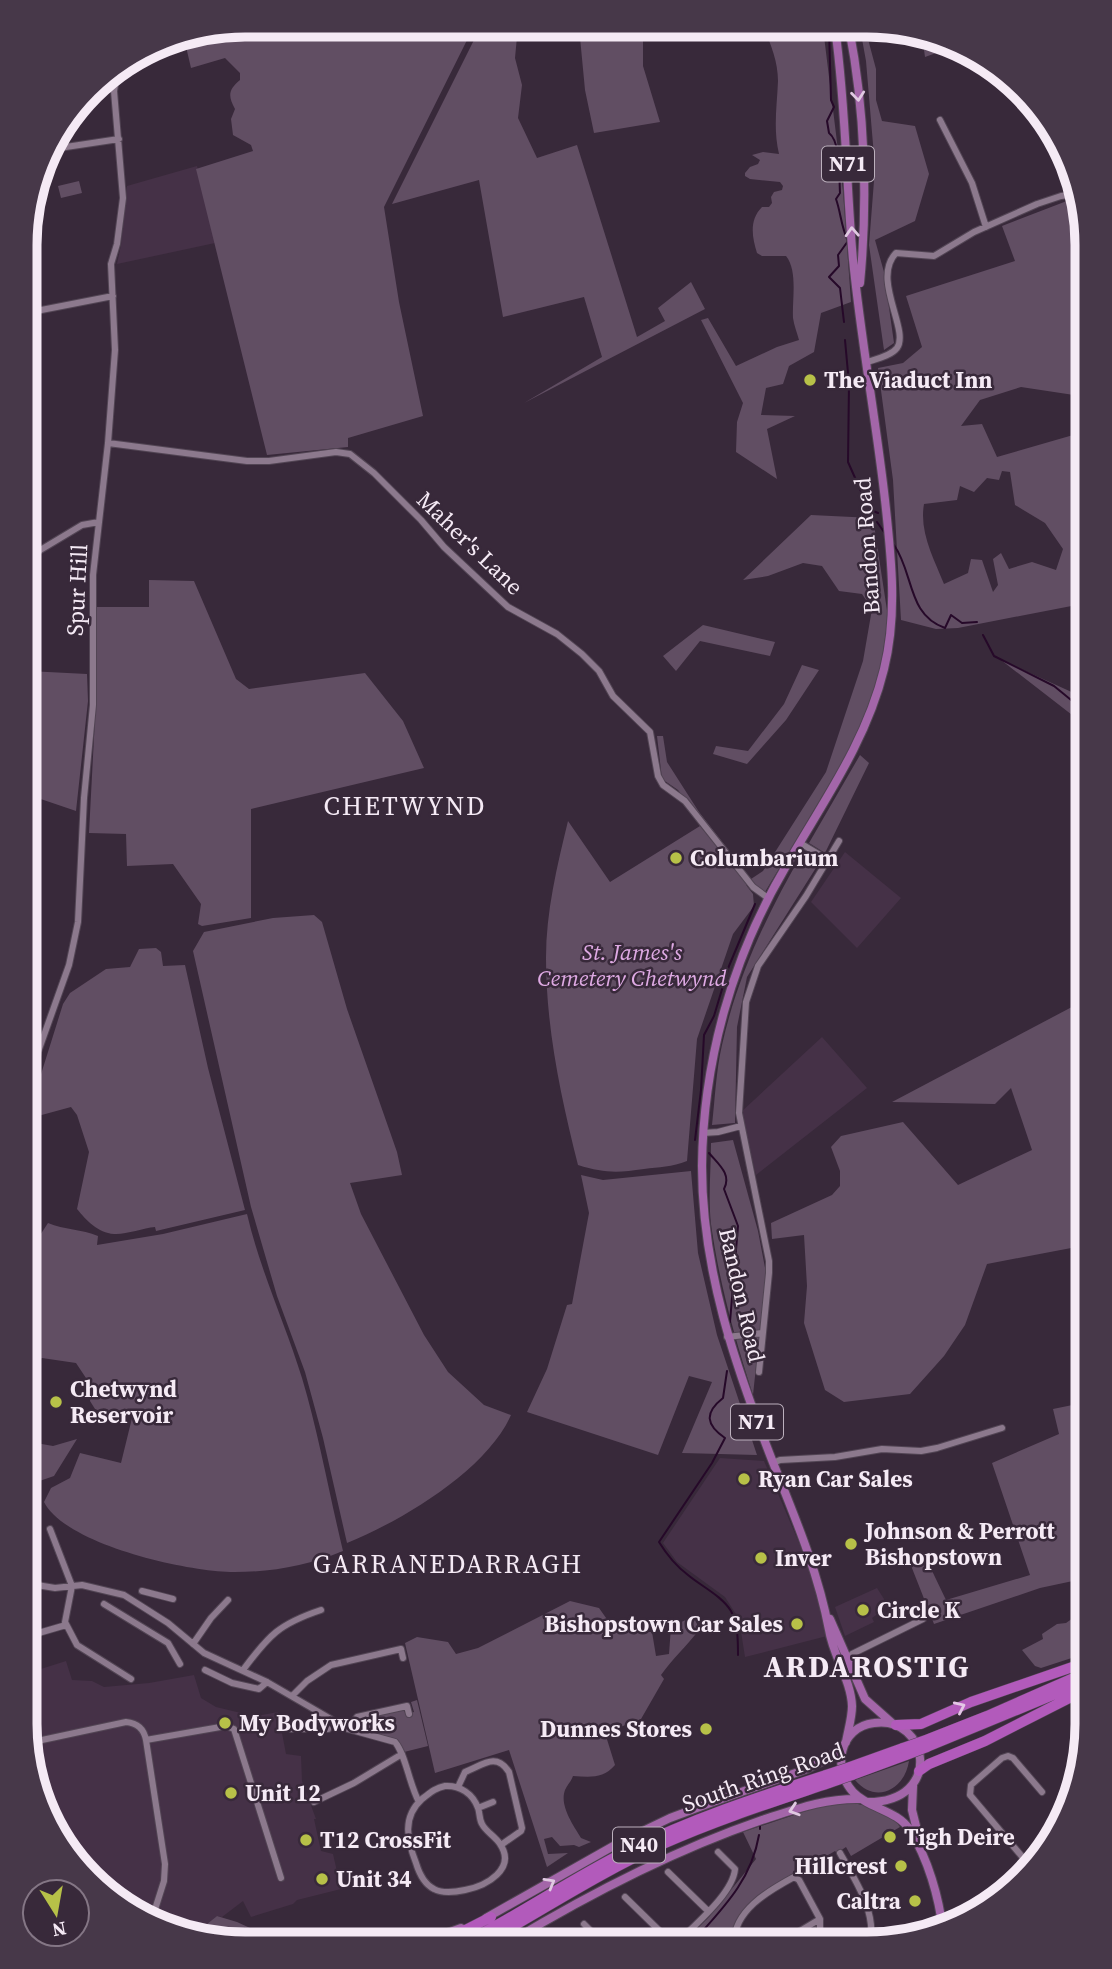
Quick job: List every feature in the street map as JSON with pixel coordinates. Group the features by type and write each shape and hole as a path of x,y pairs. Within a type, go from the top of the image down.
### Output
{"highway":[{"path":"894,1725 921,1724 971,1702 1075,1666"},
{"name":"South Ring Road","path":"926,1744 1075,1677"},
{"name":"South Ring Road","path":"483,1932 596,1868 712,1813 851,1771 1075,1686"},
{"path":"919,1772 933,1762 985,1741 1075,1695"},
{"name":"South Ring Road","path":"503,1932 662,1845 827,1779"},
{"path":"462,1932 491,1917"}],"main road":[{"name":"Bandon Road","path":"836,37 841,69 853,260 891,551 892,611 889,644 879,688 861,737 849,762 768,898 741,960 719,1030 710,1070 703,1133 703,1194 706,1236 727,1337 827,1613 865,1699 894,1725"},
{"name":"Bandon Road","path":"850,37 864,174 859,300"},
{"name":"Bandon Road","path":"827,1613 829,1632 852,1704 845,1743"},
{"path":"845,1743 855,1731 867,1724 883,1722 894,1725"},
{"name":"N71","path":"894,1725 908,1734 916,1745 920,1758 919,1772"},
{"name":"N71","path":"845,1743 840,1758 841,1771 846,1784 864,1801"},
{"name":"N40","path":"491,1917 624,1840 670,1818 807,1769 827,1759 845,1743"},
{"path":"919,1772 914,1784 912,1810 940,1918"},
{"path":"864,1801 895,1799 914,1784"},
{"name":"N40","path":"527,1932 610,1884 736,1829 817,1802 837,1798 864,1801"},
{"path":"864,1801 902,1821 910,1830 921,1852"},
{"path":"450,1932 491,1917"}],"street":[{"name":"Spur Hill","path":"37,1056 69,965 78,922 84,798 93,705 93,575 115,350 111,264 124,198 115,82"},
{"path":"109,88 114,91"},
{"path":"940,120 972,183 986,227"},
{"path":"62,148 118,139"},
{"path":"867,362 891,352 898,347 900,340 888,275 888,264 896,253 933,256 986,227 1037,204 1069,195"},
{"path":"37,311 113,296"},
{"name":"Maher's Lane","path":"108,443 247,461 269,461 336,452 350,454 374,473 444,547 508,607 557,634 599,671 613,696 650,732 658,776 663,785 685,801 753,887 768,898"},
{"path":"37,552 82,525 99,522"},
{"path":"759,1372 769,1287 769,1261 741,1126 740,1068 748,990 771,944 806,896 839,841"},
{"path":"800,843 827,859"},
{"path":"703,1133 741,1126"},
{"path":"727,1337 762,1333"},
{"path":"773,1462 835,1457 882,1449 921,1451 1002,1427"},
{"path":"50,1529 72,1586 64,1618 66,1625 80,1649 131,1679"},
{"path":"37,1585 55,1588 84,1585 124,1595 168,1623 217,1660 243,1670 292,1696 313,1719 328,1729"},
{"path":"142,1605 145,1591 173,1598"},
{"path":"117,1611 124,1595"},
{"path":"193,1644 228,1600"},
{"path":"104,1604 168,1643 180,1664"},
{"path":"243,1670 276,1630 321,1610"},
{"path":"848,1656 923,1619"},
{"path":"37,1633 66,1625"},
{"path":"292,1696 307,1681 331,1665 401,1649 403,1658"},
{"path":"205,1670 232,1683 255,1688 262,1688 267,1682"},
{"path":"348,1729 357,1717 407,1706 409,1714"},
{"path":"291,1729 313,1719 395,1742 419,1802"},
{"path":"38,1741 126,1722 137,1725 146,1740 165,1864 164,1881 155,1911"},
{"path":"146,1740 226,1726 234,1729 281,1878"},
{"path":"314,1802 354,1783 402,1754"},
{"path":"1025,1860 970,1795 969,1790 971,1785 1002,1758 1008,1756 1013,1758 1042,1792"},
{"path":"458,1787 465,1772 481,1765 495,1760 506,1767 522,1828 501,1845"},
{"path":"440,1787 458,1787 470,1796 478,1808 483,1826 501,1845 503,1865 495,1878 465,1891 437,1891 425,1882 409,1840 409,1817 419,1802 440,1787"},
{"path":"478,1808 492,1802"},
{"path":"687,1932 727,1889 735,1872 718,1852"},
{"path":"840,1853 866,1903 871,1932"},
{"path":"668,1872 708,1911"},
{"path":"736,1932 737,1926 755,1902 794,1877 799,1880 820,1919 820,1932"},
{"path":"625,1897 662,1932"},
{"path":"798,1932 820,1919"},
{"path":"584,1924 592,1932"}],"shaded area":[{"path":"197,166 215,243 117,264 127,186"},
{"path":"845,852 901,898 857,948 811,902"},
{"path":"822,1037 867,1088 756,1175 740,1113"},
{"path":"720,1458 764,1461 809,1566 827,1636 745,1657 739,1619 725,1597 677,1562 663,1543"},
{"path":"877,1588 884,1599 883,1610 872,1618 874,1622 845,1636 835,1607"},
{"path":"66,1661 72,1680 92,1681 104,1687 194,1675 201,1698 216,1707 241,1713 240,1719 278,1712 286,1754 301,1756 302,1781 316,1819 321,1851 333,1854 341,1889 297,1900 293,1904 251,1917 243,1901 203,1927 165,1916 118,1889 88,1861 72,1840 48,1791 39,1752 37,1670"}],"green space":[{"path":"469,37 384,207 399,302 423,416 348,438 348,447 267,455 196,169 253,151 251,145 233,135 231,119 235,109 230,93 240,80 240,73 225,58 191,68 186,46 217,39"},
{"path":"476,37 517,37 515,58 522,85 518,118 537,158 577,145 637,337 665,321 658,308 691,282 705,309 524,403 602,357 584,297 503,317 479,180 392,204"},
{"path":"580,37 643,37 643,66 660,122 594,133 585,90"},
{"path":"767,37 824,37 843,191 851,302 821,313 814,352 789,366 783,384 766,388 761,415 795,416 767,429 777,479 736,452 737,422 743,403 701,320 708,318 736,366 799,340 793,318 793,277 790,262 786,256 762,256 757,253 753,235 753,223 758,212 762,207 769,207 774,192 782,190 783,186 780,182 750,179 745,176 750,167 758,164 760,160 752,155 763,152 779,154 776,127 778,74"},
{"path":"862,37 867,37 876,69 876,100 882,121 915,126 929,174 915,221 875,240 884,272 894,343 884,350 869,245 875,168"},
{"path":"923,45 942,51 925,57"},
{"path":"79,181 82,193 61,198 58,186"},
{"path":"1070,200 1075,244 1075,395 1021,387 980,400 961,426 982,424 997,457 1075,434 1075,605 958,628 936,629 901,620 893,480 878,368 903,363 922,347 906,296 1015,261 1002,226","holes":["1002,471 1010,472 1015,505 1045,523 1063,549 1056,570 1032,562 1009,569 1001,553 993,559 998,585 993,592 982,560 971,559 968,573 944,584 925,535 924,504 957,500 960,486 974,492 987,478 999,480"]},
{"name":"St. James's Cemetery Chetwynd","path":"811,515 873,518 888,617 880,673 855,741 765,892 746,885 753,894 754,906 733,934 697,1039 687,1161 676,1165 618,1172 578,1165 556,1063 546,958 550,906 568,821 610,882 700,826 731,864 678,790 662,779 657,736 663,736 667,762 699,812 751,879 763,871 826,772 863,661 872,609 862,594 839,591 822,566 803,563 768,576 743,580"},
{"path":"149,580 194,581 236,679 249,689 365,673 403,721 424,768 251,809 251,918 202,926 198,924 201,904 173,864 127,866 126,834 89,833 96,699 96,607 149,607"},
{"path":"703,625 775,642 770,656 700,641 676,671 663,656"},
{"path":"1001,660 1075,694 1075,717"},
{"path":"802,665 819,670 786,720 747,764 713,754 716,746 748,751 784,704"},
{"path":"37,671 87,674 88,701 76,811 37,798"},
{"path":"860,755 869,763 825,853 809,843"},
{"path":"803,852 819,863 747,977 737,1027 735,1123 712,1125 720,1055 736,995 766,922"},
{"path":"314,915 322,922 347,1009 397,1152 402,1175 350,1183 361,1214 424,1335 448,1372 484,1405 511,1415 499,1436 482,1456 440,1492 392,1522 347,1543 305,1372 277,1296 251,1207 193,951 204,932 273,918"},
{"path":"156,948 161,952 163,966 185,965 208,1068 245,1210 156,1231 155,1227 114,1234 93,1225 77,1209 89,1152 77,1115 71,1107 37,1116 37,1087 63,1004 70,993 106,969 130,967 139,949"},
{"path":"1075,1005 1075,1247 987,1264 965,1325 944,1356 910,1394 844,1402 825,1390 804,1323 807,1286 804,1235 772,1239 771,1223 832,1195 840,1186 840,1171 831,1147 841,1136 903,1122 958,1185 1032,1150 1011,1088 995,1104 892,1102"},
{"path":"733,1140 758,1231 766,1273 753,1395 723,1289 710,1214 711,1143"},
{"path":"691,1171 698,1253 717,1335 757,1455 682,1453 712,1382 689,1376 658,1455 527,1412 547,1369 567,1305 572,1304 589,1213 581,1175 603,1180"},
{"path":"247,1214 302,1378 343,1551 303,1564 248,1572 188,1567 130,1553 102,1543 77,1531 57,1517 44,1502 51,1488 70,1478 80,1453 121,1463 133,1414 122,1419 95,1409 90,1401 92,1387 76,1363 42,1358 37,1361 37,1240 48,1223 98,1236 97,1245 163,1234"},
{"path":"1075,1404 1075,1581 1040,1588 934,1624 908,1558 923,1552 946,1600 1030,1575 992,1463 1059,1434 1053,1409"},
{"path":"77,1439 54,1476 37,1482 37,1443 53,1446"},
{"path":"570,1601 599,1608 616,1632 652,1632 656,1656 669,1654 671,1627 694,1616 699,1630 661,1675 664,1679 641,1719 605,1733 615,1765 601,1775 573,1776 565,1790 564,1803 581,1838 591,1842 579,1847 560,1846 552,1837 544,1839 548,1854 568,1853 547,1867 509,1750 435,1773 405,1643 417,1637 448,1642 456,1654 478,1648"},
{"path":"1075,1619 1075,1657 1041,1668 1035,1666 1022,1650 1043,1639 1042,1634 1057,1624"},
{"path":"417,1700 428,1746 404,1752 397,1740 354,1726 357,1721 400,1710 406,1714 414,1712 411,1702"},
{"path":"909,1761 902,1779 888,1790 872,1792 855,1780"},
{"path":"849,1802 870,1807 890,1817 900,1827 851,1856 846,1847 798,1873 797,1871 756,1898 741,1914 732,1932 694,1932 756,1859 743,1832 827,1804"},
{"path":"217,1916 258,1932 217,1930 203,1927"},
{"path":"815,1925 817,1927 817,1932 804,1932"}],"waterway":[{"path":"829,37 831,100 834,107 827,121 829,133 836,144 840,193 836,199 848,241 838,255 839,266 829,277 840,288 844,322"},
{"path":"845,340 849,384 848,462 871,510 878,513"},
{"path":"877,522 884,532"},
{"path":"894,545 917,603 933,622 945,628 951,615 962,623 977,622"},
{"path":"983,635 994,656 1054,686 1075,703"},
{"path":"695,1140 704,1035 714,1016 729,966 755,904"},
{"path":"709,1153 725,1174 724,1189 738,1226 730,1322"},
{"path":"727,1371 723,1398 710,1414 711,1424 725,1438 712,1463 659,1542 680,1568 717,1596 731,1611 738,1638 738,1655"},
{"path":"702,1932 742,1881 755,1852 759,1835"}],"place":[{"name":"The Viaduct Inn","path":"810,380"},
{"name":"Columbarium","path":"676,858"},
{"name":"Chetwynd Reservoir","path":"56,1402"},
{"name":"Ryan Car Sales","path":"744,1479"},
{"name":"Johnson & Perrott Bishopstown","path":"851,1544"},
{"name":"Inver","path":"761,1558"},
{"name":"Circle K","path":"863,1610"},
{"name":"Bishopstown Car Sales","path":"797,1624"},
{"name":"My Bodyworks","path":"225,1723"},
{"name":"Dunnes Stores","path":"706,1729"},
{"name":"Unit 12","path":"231,1793"},
{"name":"Tigh Deire","path":"890,1837"},
{"name":"T12 CrossFit","path":"306,1840"},
{"name":"Hillcrest","path":"901,1866"},
{"name":"Unit 34","path":"322,1879"},
{"name":"Caltra","path":"915,1901"}],"district":[{"name":"CHETWYND","path":"405,806"},
{"name":"GARRANEDARRAGH","path":"448,1564"},
{"name":"ARDAROSTIG","path":"867,1667"}]}
